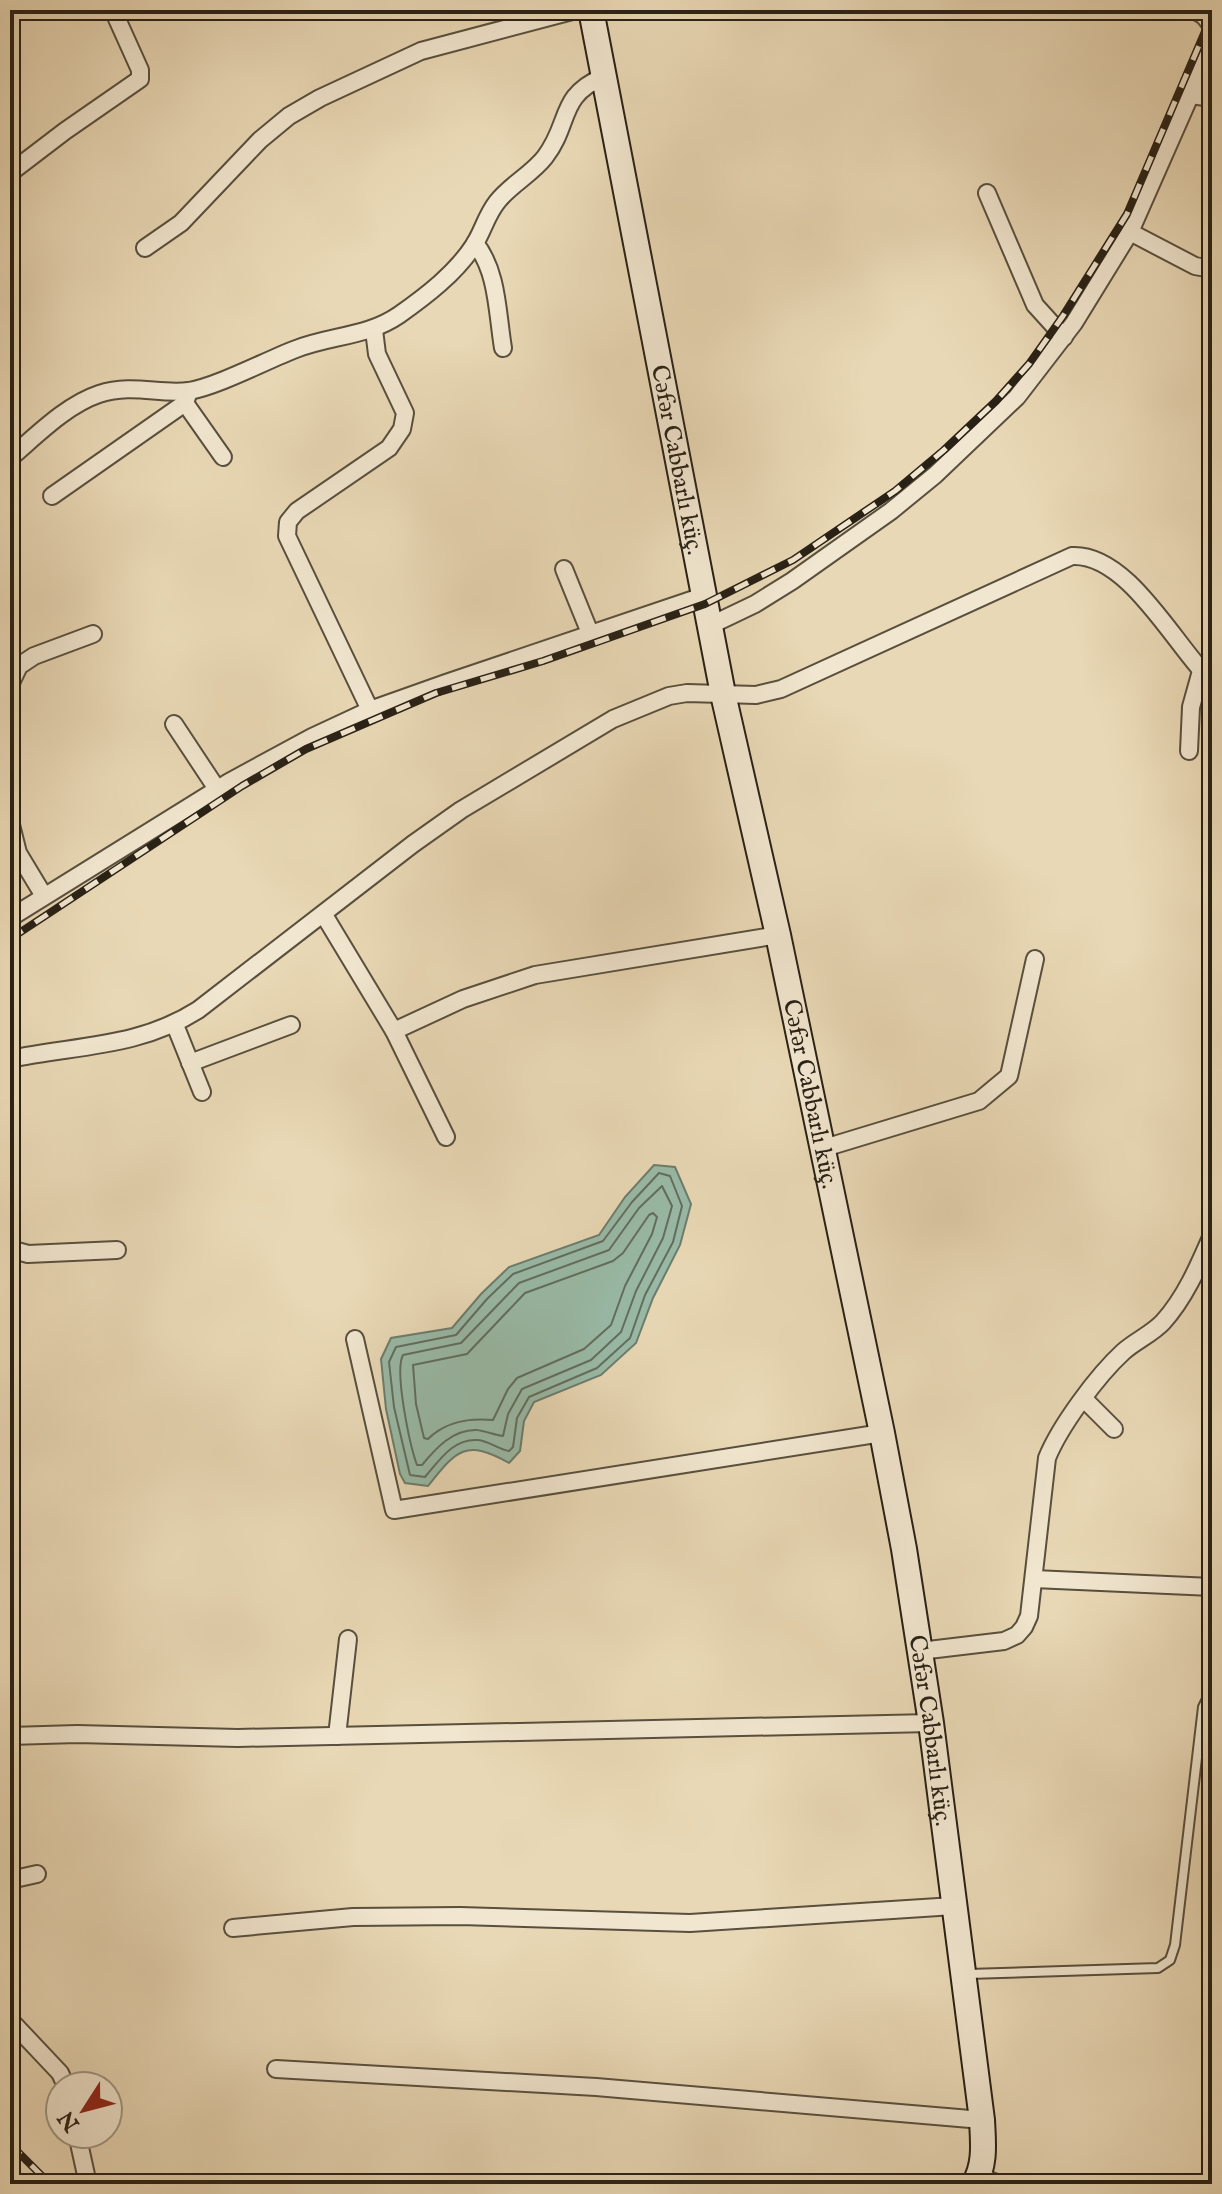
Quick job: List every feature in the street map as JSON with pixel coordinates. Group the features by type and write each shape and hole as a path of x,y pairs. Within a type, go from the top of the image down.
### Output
{"street":[{"path":"10,173 140,79 140,70 113,10"},
{"path":"145,248 191,213 260,140 289,116 320,98 421,51 576,10"},
{"name":"Cəfər Cabbarlı küç.","path":"591,10 709,626 778,935 882,1433 931,1723 982,2120 984,2181"},
{"path":"1194,10 1212,26"},
{"path":"709,626 755,604 792,581 891,511 935,475 1017,397 1064,337 1130,232 1212,46"},
{"path":"52,496 187,397 325,339 374,330 399,315 458,266 499,200 544,158 572,99 584,85 603,77"},
{"path":"1191,95 1212,98"},
{"path":"987,193 1035,305 1064,337"},
{"path":"1130,232 1195,266 1212,269"},
{"path":"475,243 491,271 503,348"},
{"path":"370,710 287,536 288,522 297,511 389,448 402,429 405,413 377,354 374,330"},
{"path":"10,458 69,411 97,395 133,388 187,397 223,457"},
{"path":"10,1059 107,1044 153,1034 175,1025 461,810 613,719 669,696 687,693 756,695 781,689 1072,556 1087,555 1109,566 1142,597 1206,677 1191,707 1189,751"},
{"path":"564,569 590,633"},
{"path":"10,918 217,789 312,737 370,710 703,596"},
{"path":"10,685 19,666 34,656 93,634"},
{"path":"174,724 217,789"},
{"path":"10,821 18,853 44,896"},
{"path":"324,915 394,1031 446,1137"},
{"path":"394,1031 463,999 535,975 778,935"},
{"path":"821,1149 979,1101 1009,1076 1035,959"},
{"path":"175,1025 202,1092"},
{"path":"190,1063 291,1025"},
{"path":"920,1651 1004,1641 1017,1635 1024,1627 1029,1616 1047,1458 1054,1441 1105,1370 1125,1350 1161,1325 1177,1304 1212,1235"},
{"path":"10,1249 28,1254 117,1250"},
{"path":"355,1339 394,1510 882,1433"},
{"path":"1084,1399 1114,1429"},
{"path":"1034,1579 1212,1587"},
{"path":"337,1736 348,1639"},
{"path":"10,1736 77,1734 194,1739 931,1723"},
{"path":"10,1880 37,1874"},
{"path":"233,1928 384,1917 575,1918 690,1923 954,1906"},
{"path":"10,2020 57,2070"},
{"path":"276,2069 596,2087 982,2120"},
{"path":"81,2150 88,2184"}],"lane":[{"path":"963,1974 1158,1968 1170,1960 1175,1945 1203,1707 1212,1689"}],"water":[{"path":"654,1165 675,1167 691,1204 680,1245 653,1298 636,1343 601,1375 534,1402 524,1421 520,1451 509,1463 494,1455 471,1450 454,1457 428,1486 405,1483 400,1474 386,1409 381,1359 391,1338 452,1328 509,1267 599,1235 625,1197"}],"railway":[{"path":"10,939 242,786 306,749 436,693 543,661 705,604 793,560 895,491 996,401 1029,364 1063,316 1127,214 1212,15"},
{"path":"10,2144 50,2184"}]}
